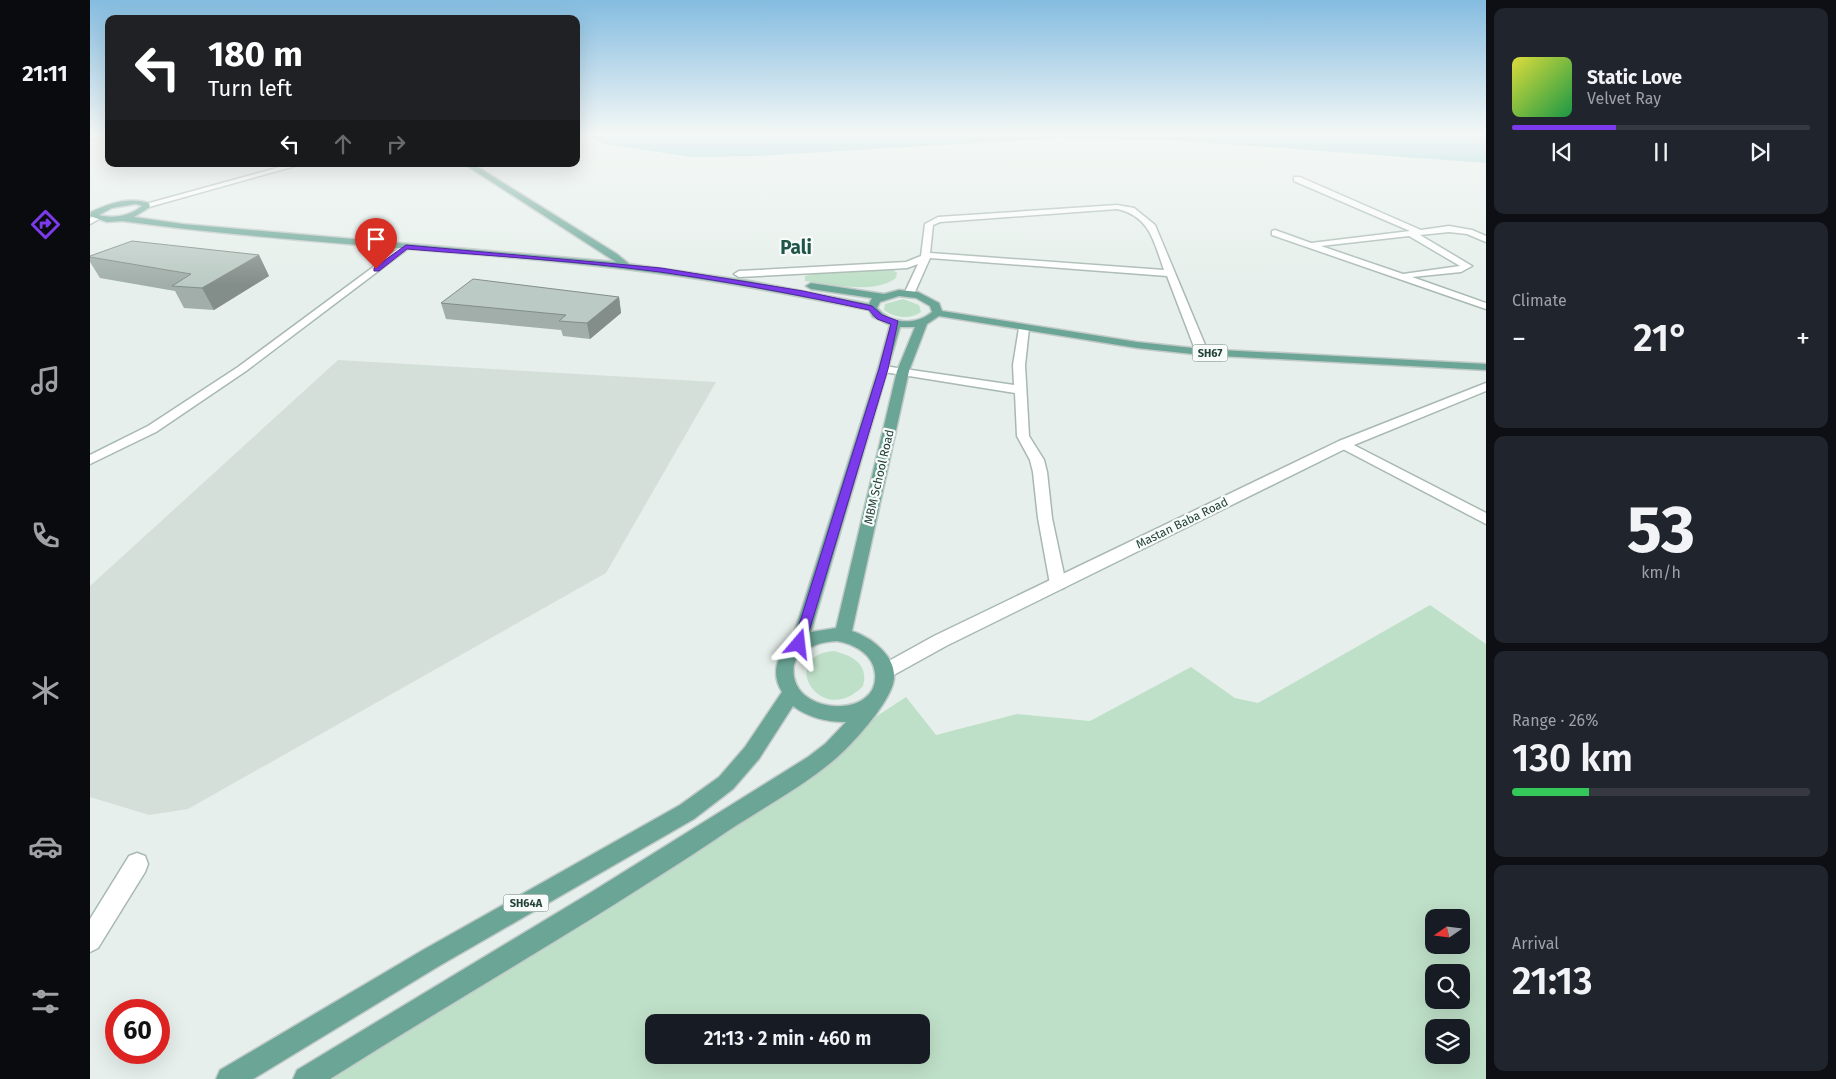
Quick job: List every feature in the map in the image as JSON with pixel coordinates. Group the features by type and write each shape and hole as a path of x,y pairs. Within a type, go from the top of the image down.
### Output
{"main road":[{"path":"500,184 614,256 626,266"},
{"path":"94,212 110,206 128,203 146,205 144,210 120,218"},
{"path":"94,212 120,218 249,233 626,266 746,284 872,308 879,317 896,323 922,322 934,317 937,313 936,305 931,301 909,294 882,297 614,256 298,230 139,212"},
{"path":"872,308 876,300 882,297"},
{"name":"SH67","path":"937,313 1137,345 1202,352 1486,367"},
{"name":"MBM School Road","path":"843,635 904,371 922,322"},
{"name":"MBM School Road","path":"799,644 884,369 896,323"},
{"path":"869,706 856,712 827,715 800,703 791,693 785,680 784,667 789,654 799,644 812,637 827,634 843,635 858,639 871,648 880,659 884,672"},
{"name":"SH64A","path":"306,1079 647,871 831,751 846,736 878,696 884,684 884,672"},
{"name":"SH64A","path":"229,1079 431,958 687,812 726,783 752,754 791,693"}],"street":[{"path":"146,205 223,184"},
{"path":"1309,184 1414,232 1467,266 1461,269 1402,276"},
{"path":"909,294 926,257 928,224 938,220 1117,207 1131,210 1151,225 1202,352"},
{"path":"1309,244 1455,229 1486,239"},
{"path":"1275,233 1486,306"},
{"path":"90,460 152,429 242,369 406,247"},
{"path":"738,274 891,266 908,264 926,257 1170,273"},
{"path":"1024,328 1019,365 1023,436 1037,460 1040,472 1045,518 1058,584"},
{"path":"884,369 1021,390"},
{"name":"Mastan Baba Road","path":"884,672 940,641 1344,444 1486,387"},
{"path":"1344,444 1486,519"},
{"path":"90,940 137,864"}],"shaded area":[{"path":"338,360 716,382 606,573 188,809 149,815 90,797 90,586"}],"green space":[{"path":"893,270 897,273 896,278 876,286 852,287 805,281 805,276 815,274"},
{"path":"903,299 919,305 921,312 917,315 902,317 884,310 885,304"},
{"path":"1430,605 1486,644 1486,1079 322,1079 906,697 936,735 1017,714 1090,721 1191,667 1235,698 1258,703"},
{"path":"834,651 847,655 858,662 864,672 864,678 863,686 847,697 833,700 820,695 811,686 807,675 808,664 817,655"}],"building":[{"path":"132,241 259,255 202,288 172,286 191,274 90,257"},
{"path":"473,279 619,297 587,323 559,321 566,315 441,303"}],"district":[{"name":"Pali","path":"796,247"}],"route":[{"path":"376,269 406,247 600,263 661,270 803,294 872,308 879,317 896,323 884,369 799,644"}]}
